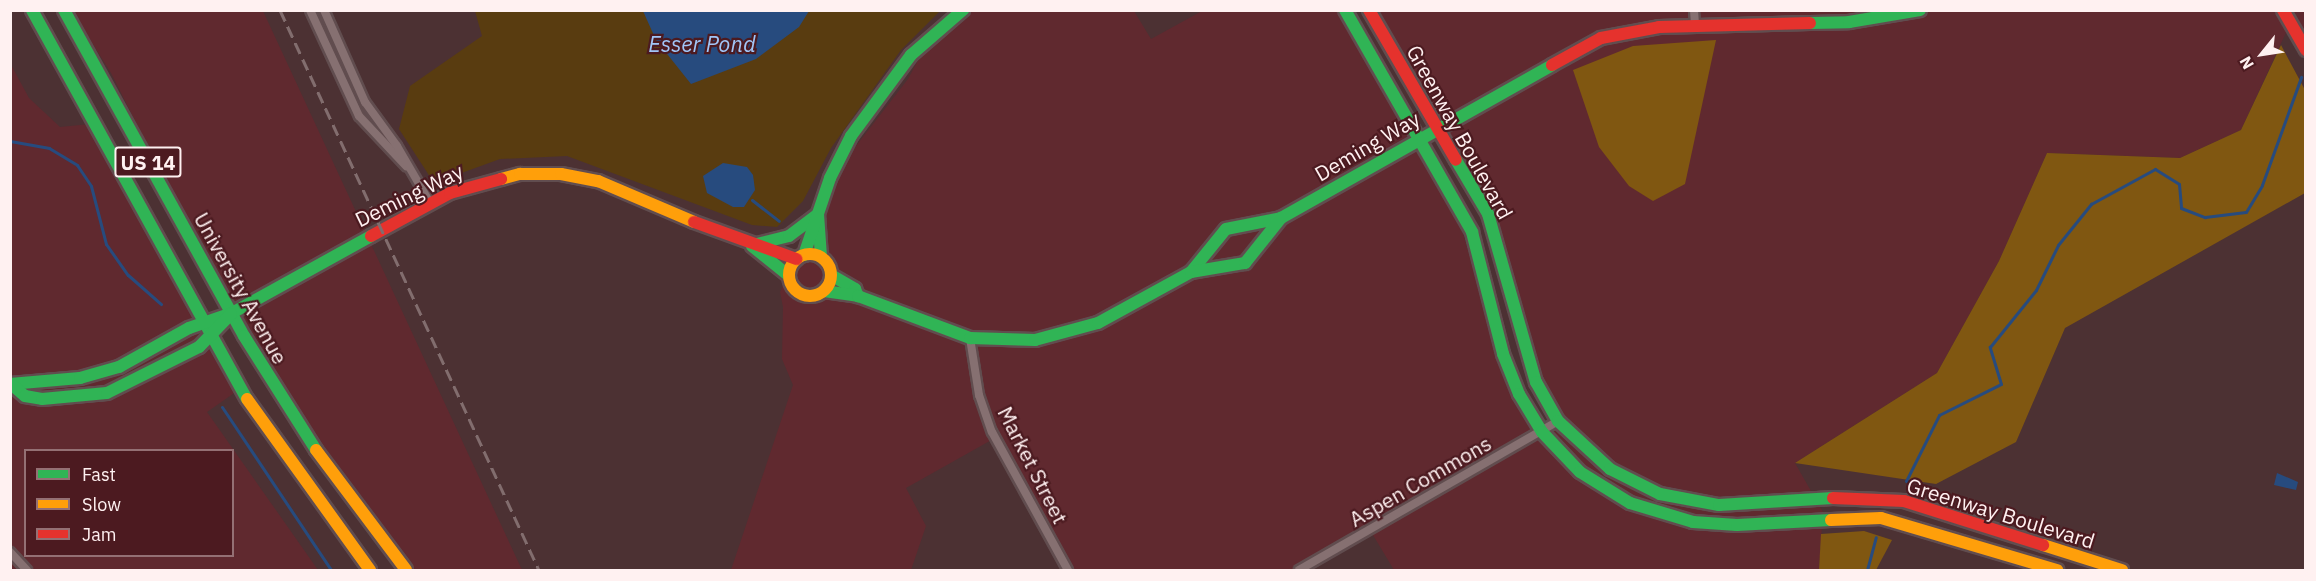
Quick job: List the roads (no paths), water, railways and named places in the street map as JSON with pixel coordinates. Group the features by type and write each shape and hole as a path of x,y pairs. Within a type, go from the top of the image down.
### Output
{"street":[{"name":"US 14","path":"32,10 210,337 284,455 370,570"},
{"name":"University Avenue","path":"64,10 232,313 298,426 406,570"},
{"path":"310,10 359,116 389,153 409,168"},
{"path":"324,10 365,102 430,203"},
{"path":"818,214 821,257 831,275 824,291 803,296 794,289 788,275 800,257 830,178 851,136 911,55 963,10"},
{"name":"Greenway Boulevard","path":"1345,10 1421,138 1472,232 1510,375 1542,432 1581,472 1630,503 1668,517 1737,525 1881,518 2057,570"},
{"name":"Greenway Boulevard","path":"1369,10 1488,214 1498,241 1526,359 1558,421 1610,469 1660,494 1689,502 1738,505 1845,497 1904,501 2122,570"},
{"path":"1694,10 1695,25"},
{"name":"Deming Way","path":"1191,272 1226,229 1281,218 1438,128 1601,39 1636,29 1695,25 1849,22 1920,10"},
{"path":"2283,10 2306,51"},
{"name":"Deming Way","path":"11,384 80,378 103,373 203,323 232,313 430,203 499,177 561,174 615,187 752,246 800,257"},
{"path":"752,246 789,236 806,220 818,214"},
{"name":"Deming Way","path":"824,291 858,296 970,338 1035,340 1067,334 1107,318 1191,272 1251,260 1281,218"},
{"name":"Deming Way","path":"752,246 788,275"},
{"path":"800,257 821,257"},
{"name":"Deming Way","path":"831,275 855,289 858,296"},
{"name":"Deming Way","path":"11,384 25,396 42,399 92,397 137,380 210,337 232,313"},
{"name":"Market Street","path":"970,338 979,395 992,432 1068,570"},
{"name":"Aspen Commons","path":"1299,570 1558,421"},
{"path":"10,552 27,570"}],"water":[{"name":"Esser Pond","path":"643,11 809,11 799,27 756,59 691,84 656,40"},
{"path":"723,163 747,167 753,175 755,190 744,207 733,207 707,193 703,176"},
{"path":"2277,473 2298,482 2296,490 2274,485"}],"waterway":[{"path":"1906,481 1939,415 2001,384 1990,347 2036,290 2058,245 2091,204 2155,169 2179,184 2181,208 2205,217 2246,212 2262,185 2301,77"},
{"path":"10,141 49,148 77,165 91,186 106,244 128,275 161,304"},
{"path":"752,200 779,221"},
{"path":"222,407 331,570"},
{"path":"1867,570 1876,537"}],"railway":[{"path":"280,10 539,570"}]}
